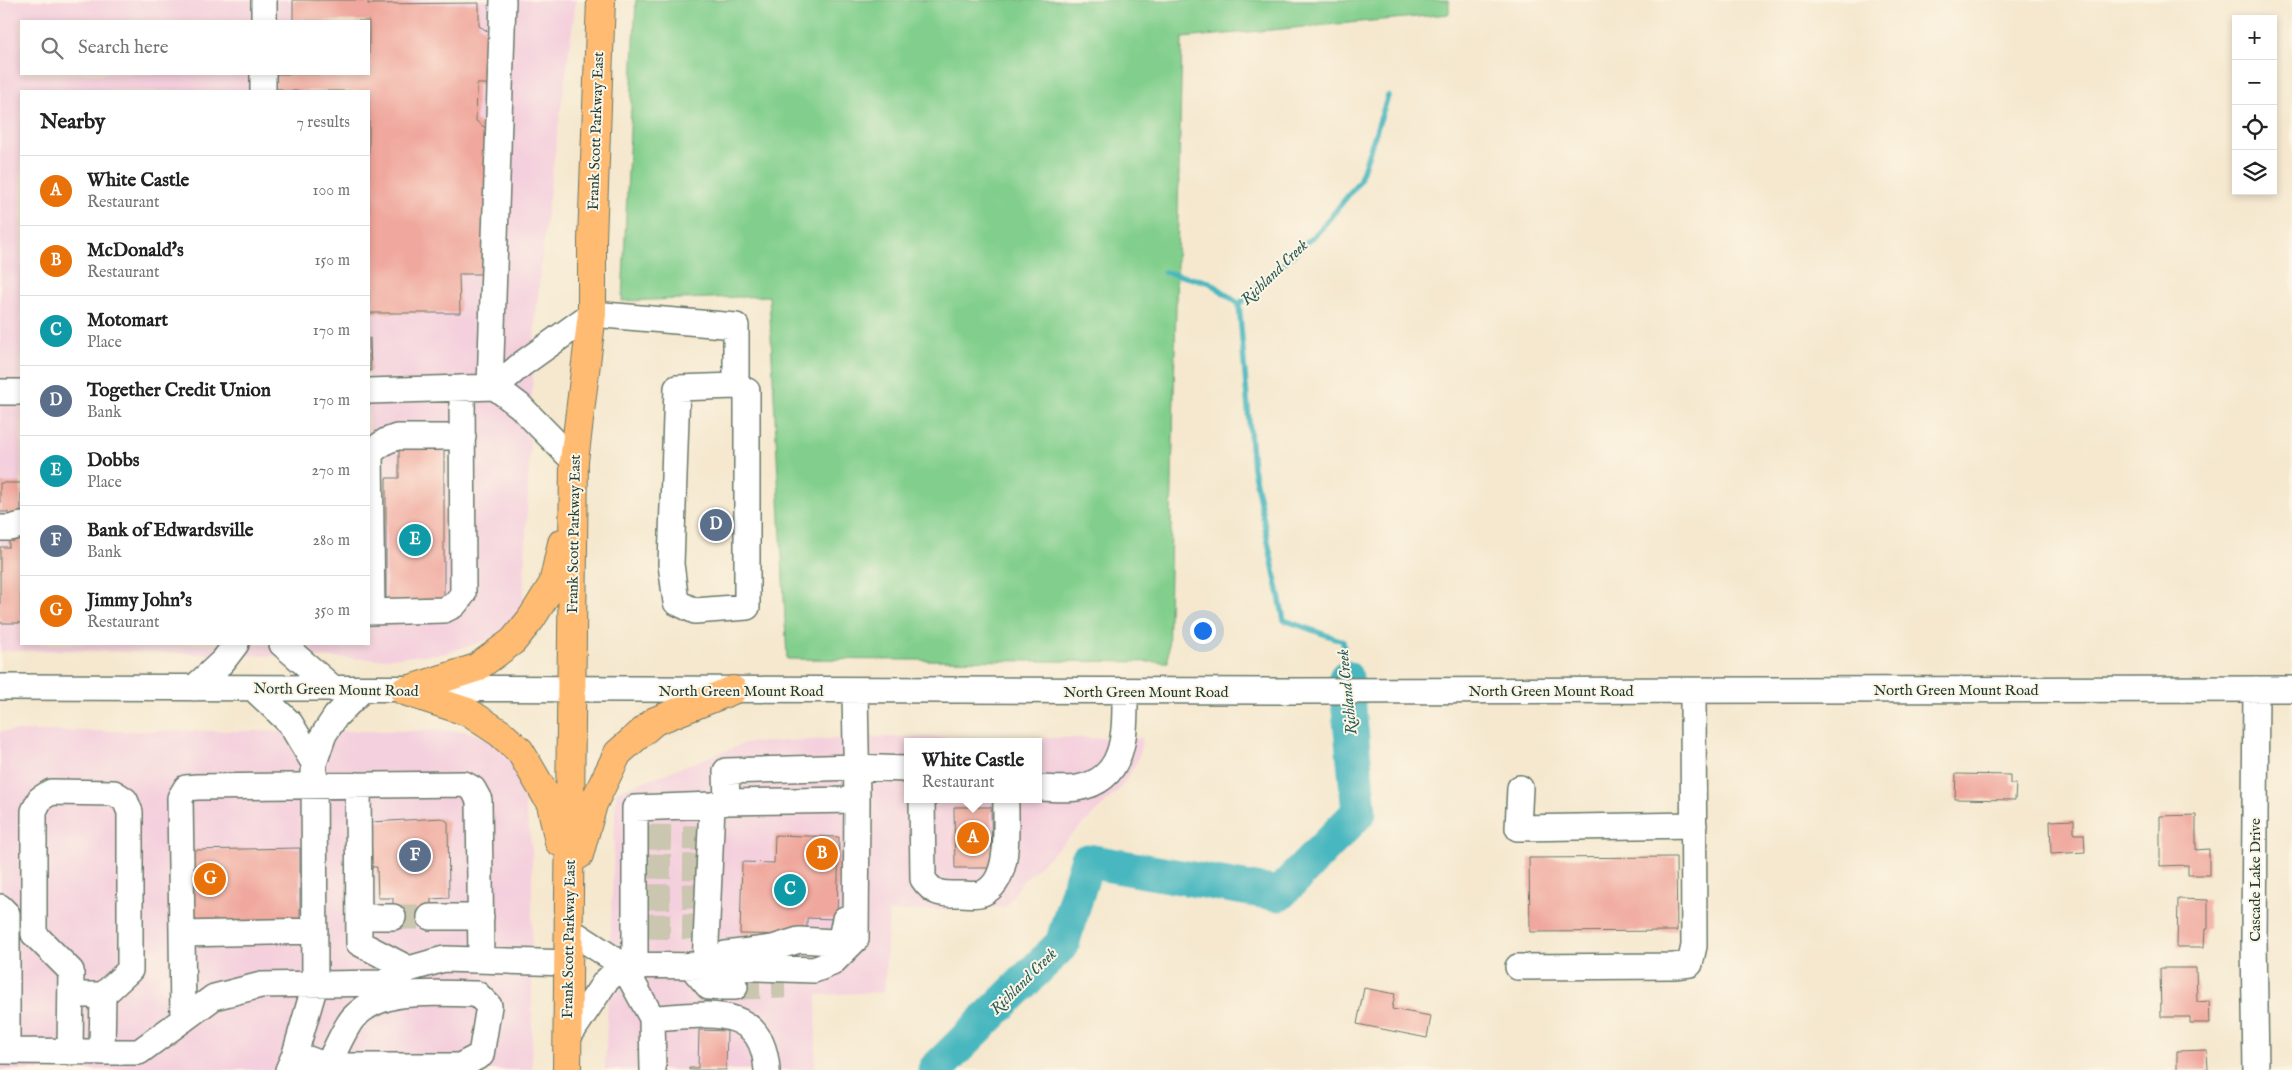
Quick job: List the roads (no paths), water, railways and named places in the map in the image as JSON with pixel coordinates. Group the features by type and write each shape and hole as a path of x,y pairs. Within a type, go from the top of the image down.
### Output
{"main road":[{"name":"Frank Scott Parkway East","path":"567,1070 574,461 592,314 592,239 602,0"},
{"path":"404,691 476,668 513,641 531,618 553,584 574,488"},
{"path":"569,892 593,804 618,754 655,721 732,690"},
{"path":"404,691 468,712 500,733 520,751 533,770 550,804 569,892"}],"street":[{"path":"264,0 264,20"},
{"path":"493,387 503,0"},
{"path":"263,75 263,90"},
{"path":"370,391 493,387 592,314 736,326 736,386"},
{"path":"736,386 747,391 747,607 695,611 676,602 671,564 678,388 736,386"},
{"path":"493,387 520,406 574,461"},
{"path":"370,612 444,610 454,605 463,594 462,388"},
{"path":"0,392 20,392"},
{"path":"370,451 386,441 397,437 463,437"},
{"path":"0,528 20,525"},
{"path":"194,688 223,661 235,645"},
{"path":"283,645 334,689"},
{"name":"North Green Mount Road","path":"0,687 404,691 1125,692 2292,689"},
{"path":"0,700 30,688"},
{"path":"254,689 290,722 314,775"},
{"name":"Cascade Lake Drive","path":"2256,689 2254,930 2256,1070"},
{"path":"327,1066 354,1016 377,1002 411,994 477,994 488,1006 481,1056 460,1066 327,1066 292,1062 315,985 314,775 324,734 336,716 362,690"},
{"path":"569,930 629,965 832,962 856,939 858,800 854,691"},
{"path":"1518,967 1674,966 1690,964 1694,946 1693,691"},
{"path":"1042,788 1088,786 1112,769 1125,737 1125,692"},
{"path":"735,987 709,987 700,963 703,927 705,838 720,803 726,771 856,767 904,769"},
{"path":"183,1020 180,798 186,788 314,775 358,785 464,784 474,789 479,800 481,959"},
{"path":"358,785 359,943 409,970"},
{"path":"1520,788 1518,828 1694,825"},
{"path":"70,1052 71,971 34,934 34,811 40,798 51,792 114,793 125,800 130,812 130,970 103,996 102,1052"},
{"path":"567,1039 605,982 629,965 640,926 641,837 636,808 720,803 858,800"},
{"path":"922,803 923,879 927,886 940,894 984,892 1000,878 1004,864 1006,803"},
{"path":"785,986 805,986 807,962 841,938 845,919 848,854 858,835"},
{"path":"0,907 7,914 4,1051 102,1052 139,1061 183,1020 214,997 261,985 383,983 409,970 444,959 568,963"},
{"path":"359,917 394,917"},
{"path":"430,917 481,917"},
{"path":"182,934 315,931"},
{"path":"700,963 773,948 800,940 833,942"},
{"path":"773,948 785,958 807,962"},
{"path":"629,965 652,1018 653,1070"},
{"path":"71,995 103,996"},
{"path":"652,1018 723,1016 741,1021 753,1028 760,1040 766,1055 767,1070"}],"waterway":[{"name":"Richland Creek","path":"1239,304 1320,230 1359,182 1388,96"},
{"path":"1164,272 1209,282 1239,304"},
{"name":"Richland Creek","path":"1239,304 1253,468 1284,620 1343,641 1346,678"},
{"name":"Richland Creek","path":"935,1070 1062,944 1087,861 1279,894 1359,812 1346,678"}],"tunnel":[{"path":"646,837 700,838"},
{"path":"646,866 700,867"},
{"path":"645,897 699,896"},
{"path":"393,917 430,917"},
{"path":"645,926 699,927"},
{"path":"735,987 785,986"}],"place":[{"name":"Together Credit Union","path":"716,525"},
{"name":"Dobbs","path":"415,540"},
{"name":"White Castle","path":"973,838"},
{"name":"McDonald's","path":"822,854"},
{"name":"Bank of Edwardsville","path":"415,856"},
{"name":"Jimmy John's","path":"210,879"},
{"name":"Motomart","path":"790,890"}]}
